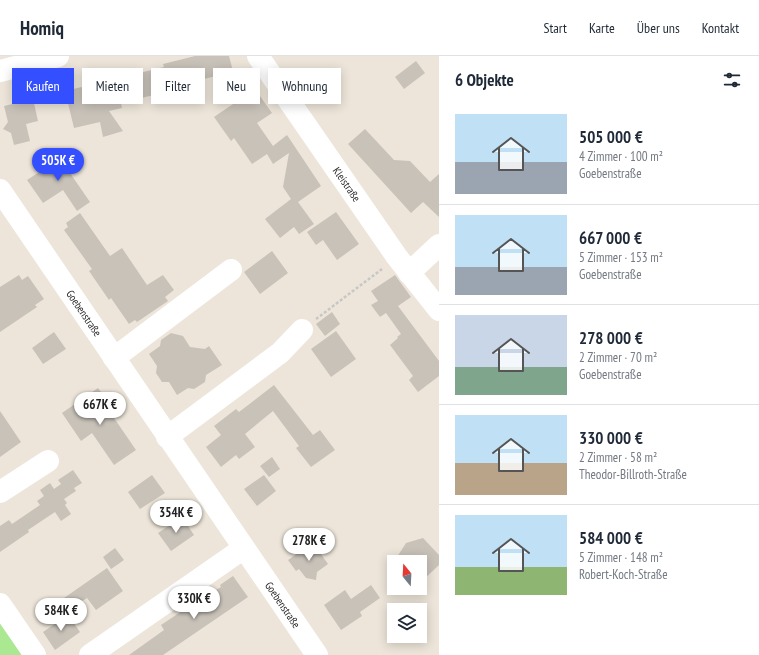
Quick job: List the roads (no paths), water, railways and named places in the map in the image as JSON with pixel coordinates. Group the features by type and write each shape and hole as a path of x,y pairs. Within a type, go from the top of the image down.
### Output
{"street":[{"path":"0,71 58,56"},
{"name":"Kleistraße","path":"258,56 403,265 439,310"},
{"name":"Goebenstraße","path":"0,190 317,655"},
{"path":"403,265 439,245"},
{"path":"114,358 231,270"},
{"path":"167,437 280,353 302,330"},
{"path":"0,492 48,461"},
{"path":"90,655 244,548"},
{"path":"0,604 34,655"}]}
